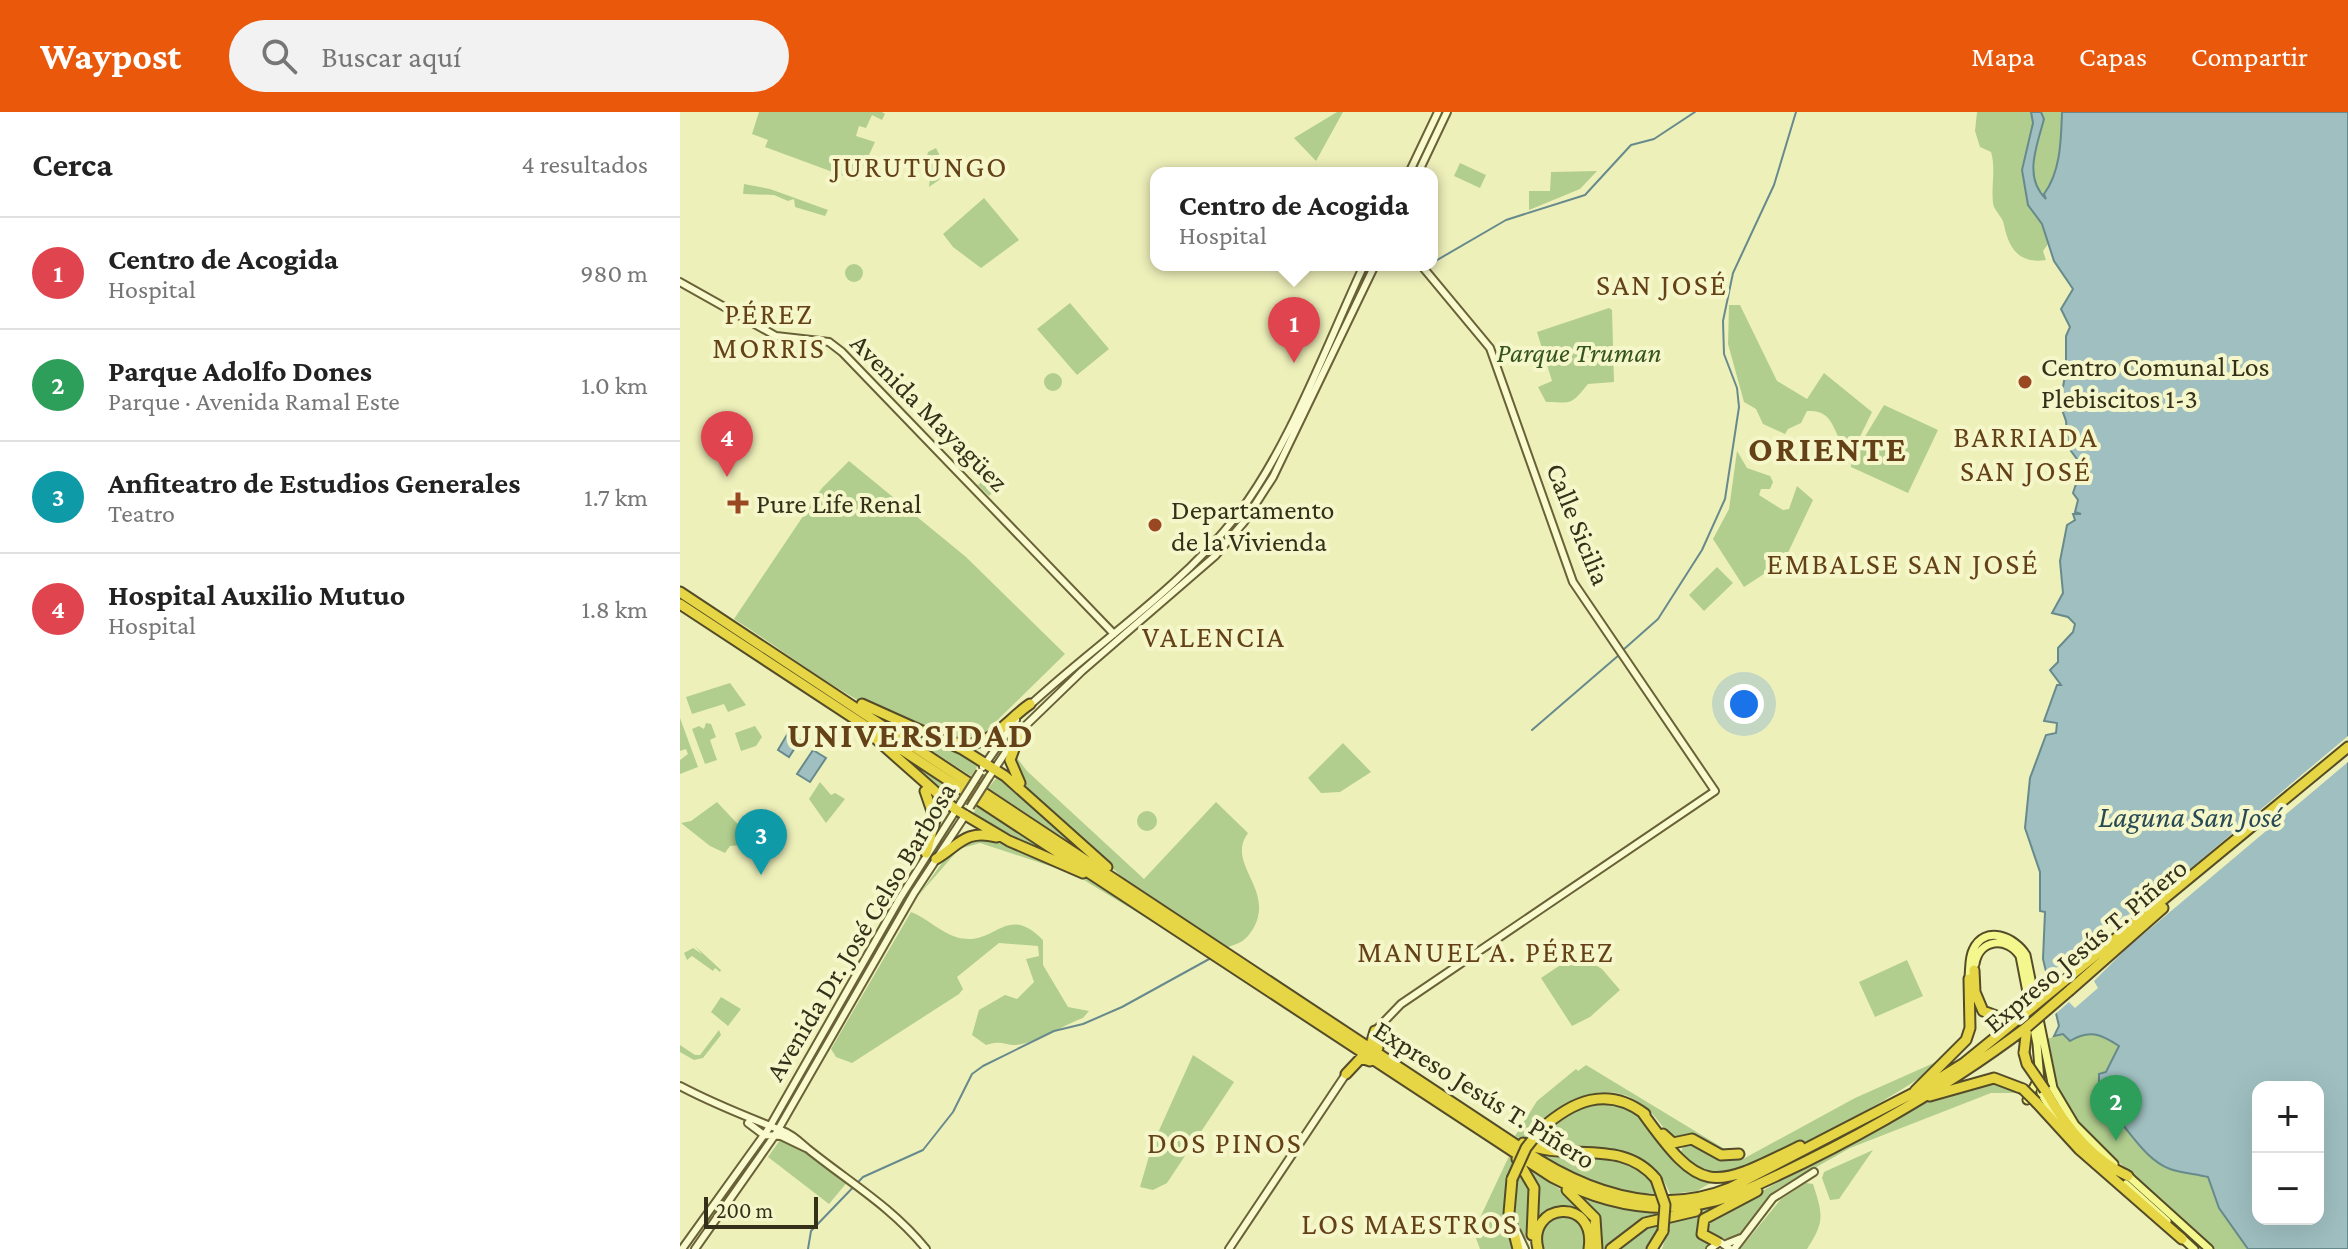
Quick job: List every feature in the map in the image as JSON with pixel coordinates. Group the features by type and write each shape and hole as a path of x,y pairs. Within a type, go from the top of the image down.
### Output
{"highway":[{"path":"680,590 695,608"},
{"path":"680,605 695,608"},
{"name":"Expreso Jesús T. Piñero","path":"695,608 823,685 1126,892"},
{"name":"Expreso Jesús T. Piñero","path":"695,608 830,701 1228,960 1576,1181 1619,1196 1658,1201 1721,1192 1962,1073 2027,1027 2348,754"},
{"path":"823,685 939,739 1041,806"},
{"path":"830,701 914,776 1009,841 1126,892"},
{"path":"939,739 964,745 979,743 1030,704"},
{"path":"1021,730 1010,765 1017,779 1126,892"},
{"name":"Expreso Jesús T. Piñero","path":"1394,1067 1510,1150 1552,1177 1595,1197 1655,1209 1705,1205 1732,1196 1791,1168 1914,1097 1964,1063 2348,747"},
{"path":"914,776 934,808 935,820 926,853"},
{"path":"936,859 956,842 972,835 1009,841"},
{"path":"1972,975 1983,1011 1999,1017 2023,1015"},
{"path":"1914,1097 1966,1040 1970,1028 1972,975"},
{"path":"2027,1027 2024,1053 2027,1064 2079,1138 2112,1167 2128,1176"},
{"path":"1335,1029 1363,1038 1375,1031"},
{"path":"1335,1029 1351,1052 1346,1074"},
{"path":"1375,1031 1372,1043 1394,1067"},
{"path":"1346,1074 1363,1057 1394,1067"},
{"path":"1914,1097 1988,1079 2008,1081 2023,1089 2079,1149 2189,1244"},
{"path":"1518,1249 1509,1213 1509,1189 1526,1148 1540,1130 1562,1112 1587,1099 1613,1098 1642,1112 1673,1143 1692,1139 1721,1155 1740,1156 1721,1157 1692,1143 1682,1145 1679,1152 1689,1168 1710,1177 1749,1170"},
{"path":"1642,1112 1678,1161 1693,1173 1720,1180 1848,1127"},
{"path":"1481,1122 1532,1147 1626,1157 1647,1169 1656,1179 1665,1205 1658,1249"},
{"path":"1510,1150 1534,1188 1536,1249"},
{"path":"1723,1247 1702,1234 1704,1219 1791,1168"},
{"path":"1552,1177 1592,1214 1598,1233 1597,1249"},
{"path":"1611,1249 1645,1223 1711,1206 1732,1196"},
{"path":"1536,1249 1539,1227 1548,1216 1560,1211 1584,1220 1590,1233 1589,1249"},
{"path":"1652,1249 1663,1231"}],"main road":[{"path":"1412,167 1438,112"},
{"path":"1421,167 1447,112"},
{"name":"Avenida Dr. José Celso Barbosa","path":"695,1249 777,1132 967,811 987,770 1030,704 1193,564 1237,516 1273,458 1361,271"},
{"name":"Avenida Dr. José Celso Barbosa","path":"682,1249 769,1128 926,853 958,805 1021,730 1215,556 1244,522 1273,477 1372,271"},
{"name":"Calle Sicilia","path":"1375,1031 1401,1004 1715,791 1573,582 1490,348 1426,271"},
{"name":"Avenida Mayagüez","path":"680,282 776,336 829,342 842,352 1119,640"},
{"path":"1314,391 1320,371 1317,365"},
{"path":"1972,975 1972,951 1981,941 2001,935 2020,945 2026,955 2046,1065 2062,1107 2087,1139 2209,1249"},
{"path":"1972,975 1976,957 1987,946 2001,942 2017,950 2041,1093 2057,1120 2189,1244 2201,1249"},
{"path":"854,978 863,983"},
{"path":"1229,1249 1346,1074"},
{"path":"2031,1101 2040,1075"},
{"path":"680,1086 807,1149 861,1187 908,1226 926,1249"},
{"path":"738,1116 764,1135 777,1132"},
{"path":"1723,1247 1749,1230 1784,1189 1814,1172"},
{"path":"1509,1189 1516,1230 1525,1249"},
{"path":"2151,1195 2186,1234 2189,1244"}],"green space":[{"path":"759,112 885,114 882,120 872,115 866,128 859,126 856,136 875,142 857,181 765,147 768,140 752,134"},
{"path":"1337,112 1343,112 1316,161 1294,138"},
{"path":"1977,112 2062,112 2056,165 2044,194 2049,201 2042,224 2048,244 2043,251 2046,260 2029,260 2012,248 1993,203 1991,152 1980,147 1975,131"},
{"path":"936,148 939,154 936,165 942,171 939,180 929,187 930,178 924,175 928,166 925,164 928,152"},
{"path":"1460,163 1486,175 1480,188 1454,176"},
{"path":"1597,171 1580,189 1529,210 1529,191 1550,191 1551,172"},
{"path":"744,184 770,189 828,210 825,216 795,207 794,199 788,201 774,195 743,194"},
{"path":"984,198 1019,240 981,268 953,247 943,234"},
{"path":"854,264 863,273 854,282 845,273"},
{"path":"1070,303 1109,349 1077,375 1037,329"},
{"path":"1729,305 1740,305 1777,381 1807,399 1824,373 1872,412 1852,453 1824,415 1807,411 1801,423 1788,429 1785,434 1763,424 1756,409 1744,402 1728,344"},
{"name":"Parque Truman","path":"1609,308 1612,310 1614,382 1588,384 1570,402 1546,402 1538,387 1552,381 1537,332"},
{"path":"1053,373 1062,382 1053,391 1044,382"},
{"path":"1884,405 1938,430 1908,493 1851,467 1852,458"},
{"path":"1737,451 1747,468 1770,476 1773,482 1770,489 1761,489 1759,495 1783,510 1789,509 1797,486 1813,500 1784,561 1744,587 1713,539 1729,509"},
{"path":"849,461 966,557 1065,654 975,742 943,737 911,727 880,712 819,676 734,619 822,488"},
{"path":"993,470 1004,481 989,496 978,485"},
{"path":"1717,567 1733,583 1704,611 1689,595"},
{"path":"730,683 746,705 728,712 724,704 692,714 686,697"},
{"path":"680,718 698,767 680,774 680,760 688,754 686,749 680,751"},
{"path":"881,718 957,750 979,764 971,776"},
{"path":"706,723 711,724 716,737 710,740 717,760 705,764 692,729 699,726 704,729"},
{"path":"755,726 762,737 756,746 741,751 735,733"},
{"path":"883,742 960,792 954,802"},
{"path":"1343,743 1371,772 1340,792 1321,793 1308,778"},
{"path":"1017,747 1017,758 1027,771 1144,879 1216,802 1248,833 1242,855 1259,901 1258,915 1248,936 1228,947 1124,879 1020,782 1014,773 1013,750"},
{"path":"999,775 1079,848 988,788"},
{"path":"820,782 831,795 835,793 845,799 826,823 809,799"},
{"path":"717,802 748,835 741,845 730,846 725,853 710,846 681,823 691,821"},
{"path":"978,803 1069,864 973,815"},
{"path":"1143,811 1151,811 1157,821 1151,831 1143,831 1137,825 1137,817"},
{"path":"976,837 1009,844 1071,869 1130,903 1214,959 1074,874 980,843 959,849 918,896 953,848"},
{"path":"911,912 950,935 969,939 1009,925 1030,929 1043,940 1043,965 1068,1007 1089,1011 1083,1018 1023,1044 986,1045 972,1035 979,1010 1005,995 1017,999 1034,982 1026,959 1039,956 1038,946 999,943 957,977 963,989 959,994 852,1063 836,1057 831,1049"},
{"path":"695,946 720,972 715,968 713,971 692,956 687,960 684,953 693,948 702,954"},
{"path":"1585,959 1602,969 1620,990 1590,1017 1572,1026 1541,978 1565,962"},
{"path":"1907,960 1923,996 1875,1017 1859,982"},
{"path":"721,997 741,1009 728,1026 711,1012"},
{"path":"719,1030 721,1035 703,1058 694,1060 680,1052 680,1045 700,1055"},
{"path":"2084,1033 2103,1035 2120,1046 2106,1072 2099,1103 2159,1163 2170,1169 2208,1177 2219,1208 2248,1249 2213,1249 2082,1128 2058,1089 2047,1039 2063,1034 2070,1041"},
{"path":"1193,1055 1234,1082 1167,1183 1153,1190 1140,1187 1152,1146"},
{"path":"1945,1058 1929,1072 1872,1107 1767,1159 1739,1169 1713,1173 1698,1168 1681,1156 1682,1148 1689,1144 1727,1160 1743,1159 1855,1098"},
{"path":"1586,1065 1728,1151 1726,1154 1702,1141 1677,1141 1643,1105 1627,1096 1610,1092 1594,1093 1563,1106 1525,1141 1515,1136 1537,1101 1576,1069 1578,1071"},
{"path":"1997,1080 2026,1093 1991,1093 1850,1148 1776,1190 1737,1238 1714,1239 1705,1232 1706,1222 1903,1113 1950,1092"},
{"path":"1590,1102 1618,1102 1636,1111 1684,1168 1712,1182 1697,1191 1670,1194 1660,1175 1631,1154 1594,1147 1535,1145 1565,1114"},
{"path":"780,1140 819,1159 849,1180 829,1204 768,1157"},
{"path":"1531,1150 1586,1153 1620,1160 1648,1178 1659,1193 1608,1187"},
{"path":"1873,1150 1839,1199 1830,1200 1822,1178 1824,1172"},
{"path":"1510,1154 1516,1158 1505,1203 1515,1249 1480,1249 1474,1233"},
{"path":"1521,1169 1530,1186 1526,1243 1517,1225 1514,1207 1515,1188"},
{"path":"1533,1172 1574,1199 1587,1215 1596,1240 1584,1218 1574,1210 1560,1207 1550,1209 1537,1221"},
{"path":"1806,1183 1813,1184 1820,1218 1807,1249 1740,1249 1781,1199"},
{"path":"1584,1198 1642,1211 1662,1212 1662,1215 1633,1224 1605,1249 1599,1249 1599,1223"},
{"path":"1722,1204 1704,1217 1701,1235 1710,1243 1707,1249 1662,1249 1672,1218"},
{"path":"1566,1213 1586,1227 1586,1249 1542,1249 1539,1241 1545,1221"},
{"path":"1662,1219 1649,1249 1614,1249 1627,1235"}],"water":[{"name":"Laguna San José","path":"2031,112 2041,112 2044,119 2033,171 2039,190 2046,199 2044,194 2054,175 2059,154 2062,112 2348,112 2348,1249 2248,1249 2219,1208 2208,1177 2170,1169 2159,1163 2099,1103 2099,1074 2106,1072 2119,1046 2095,1034 2070,1041 2063,1034 2054,1036 2059,1026 2043,959 2045,912 2040,911 2040,872 2025,828 2030,778 2046,735 2056,733 2057,723 2044,721 2057,685 2061,685 2050,670 2058,662 2058,648 2073,632 2075,624 2068,617 2052,613 2063,593 2060,561 2067,525 2075,520 2073,514 2081,514 2075,512 2078,500 2073,493 2082,466 2068,447 2066,421 2060,404 2066,370 2066,336 2070,327 2061,309 2073,289 2054,261 2042,224 2028,205 2022,170 2033,123"},
{"path":"788,733 800,740 789,757 778,750"},
{"path":"813,750 826,758 810,782 797,774"}],"pier":[{"path":"2348,736 2348,762 2126,949 2094,981 2098,988 2075,1008 2069,1002 2053,1016 2044,978 2106,927 2148,904"}],"waterway":[{"path":"1438,260 1506,220 1585,195 1631,145 1654,139 1695,112"},
{"path":"1623,650 1658,619 1702,550 1725,499 1739,407 1737,388 1724,354 1723,321 1733,273 1774,185 1796,112"},
{"path":"1532,730 1619,655"},
{"path":"808,1249 811,1231 863,1177 923,1150 953,1112 972,1074 983,1066 1054,1031 1083,1024 1122,1007 1211,958"}],"place":[{"name":"Centro de Acogida","path":"1294,363"},
{"name":"Centro Comunal Los Plebiscitos 1-3","path":"2025,382"},
{"name":"Hospital Auxilio Mutuo","path":"727,477"},
{"name":"Pure Life Renal","path":"738,503"},
{"name":"Departamento de la Vivienda","path":"1155,525"},
{"name":"Anfiteatro de Estudios Generales","path":"761,875"},
{"name":"Parque Adolfo Dones","path":"2116,1141"}],"district":[{"name":"JURUTUNGO","path":"920,167"},
{"name":"SAN JOSÉ","path":"1662,285"},
{"name":"PÉREZ MORRIS","path":"769,331"},
{"name":"ORIENTE","path":"1828,448"},
{"name":"BARRIADA SAN JOSÉ","path":"2026,454"},
{"name":"EMBALSE SAN JOSÉ","path":"1903,564"},
{"name":"VALENCIA","path":"1214,637"},
{"name":"UNIVERSIDAD","path":"911,734"},
{"name":"MANUEL A. PÉREZ","path":"1486,952"},
{"name":"DOS PINOS","path":"1225,1143"},
{"name":"LOS MAESTROS","path":"1410,1224"}]}
